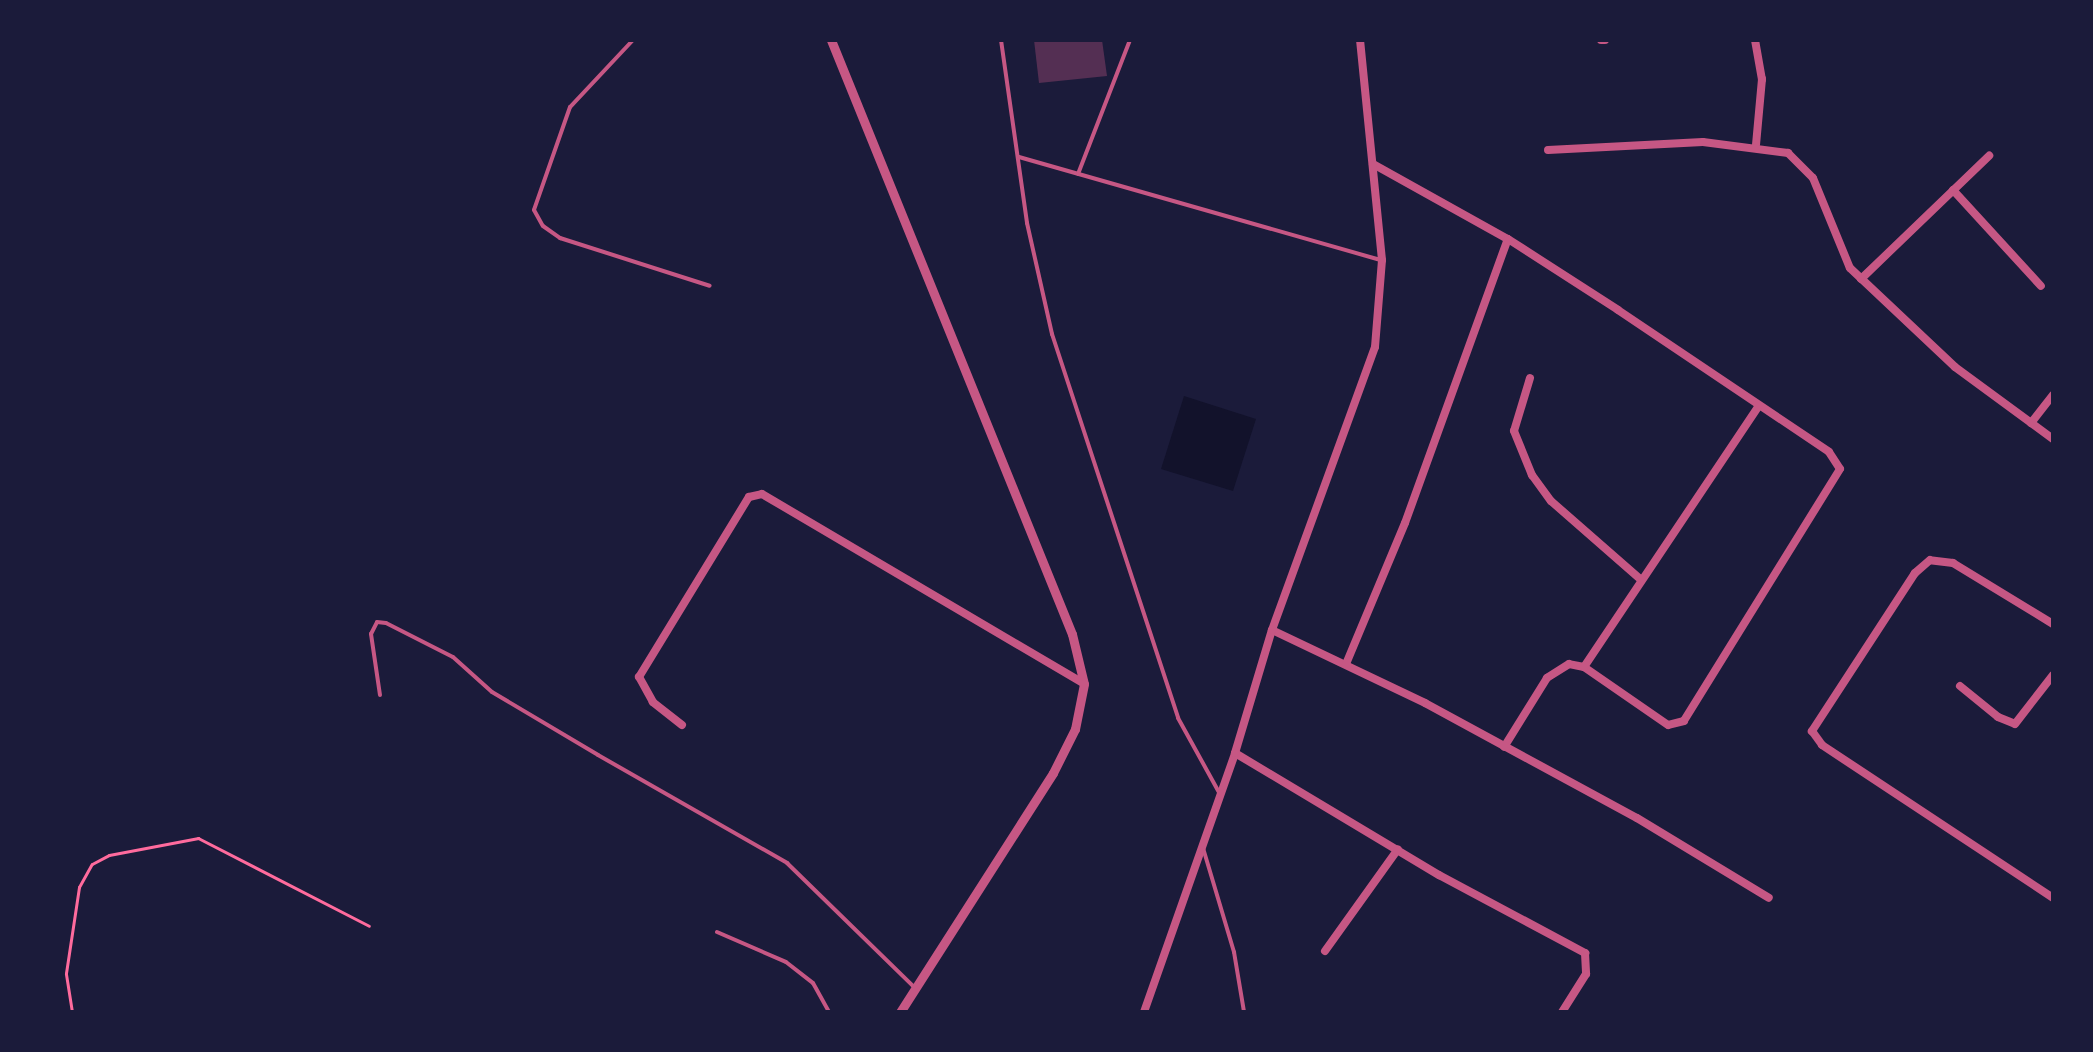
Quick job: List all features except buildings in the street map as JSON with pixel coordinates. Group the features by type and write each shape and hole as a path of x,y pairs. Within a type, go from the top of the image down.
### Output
{"street":[{"path":"831,40 1072,634 1084,684 1075,729 1053,773 900,1012"},
{"path":"1144,1012 1221,795 1272,630 1367,377 1381,305 1382,260 1360,40"},
{"path":"1755,40 1762,79 1756,145"},
{"path":"1548,150 1756,145 1788,153 1813,178 1841,252 1861,279 1955,367 2053,439"},
{"path":"1861,279 1989,156"},
{"path":"1373,164 1508,239 1829,452 1840,469 1684,721 1668,725 1584,667 1558,667 1547,678 1504,747"},
{"path":"1953,190 2041,286"},
{"path":"1346,664 1405,523 1508,239"},
{"path":"1530,378 1514,431 1532,475 1551,501 1639,578"},
{"path":"2031,423 2053,395"},
{"path":"1584,667 1639,578 1759,406"},
{"path":"682,725 653,702 639,677 749,497 762,494 1084,684"},
{"path":"2053,624 1953,563 1930,560 1915,573 1812,731 1822,745 2053,898"},
{"path":"1272,630 1346,664 1650,825 1769,898"},
{"path":"1960,686 1998,717 2015,724 2053,675"},
{"path":"1235,753 1398,849 1585,953 1586,974 1562,1012"},
{"path":"1325,951 1398,849"}],"lane":[{"path":"633,40 570,107 534,210 543,226 560,238 710,286"},
{"path":"1001,40 1037,281 1052,334 1178,718 1221,795"},
{"path":"1078,174 1130,40"},
{"path":"1018,157 1382,260"},
{"path":"380,695 371,634 377,622 453,657 492,692 787,863 916,989"},
{"path":"1203,846 1234,952 1244,1012"},
{"path":"717,932 794,967 813,983 829,1012"}],"path":[{"path":"72,1012 66,964 79,887 92,864 109,855 198,838 369,926"}],"shaded area":[{"path":"1184,396 1256,419 1233,491 1161,469"}]}
